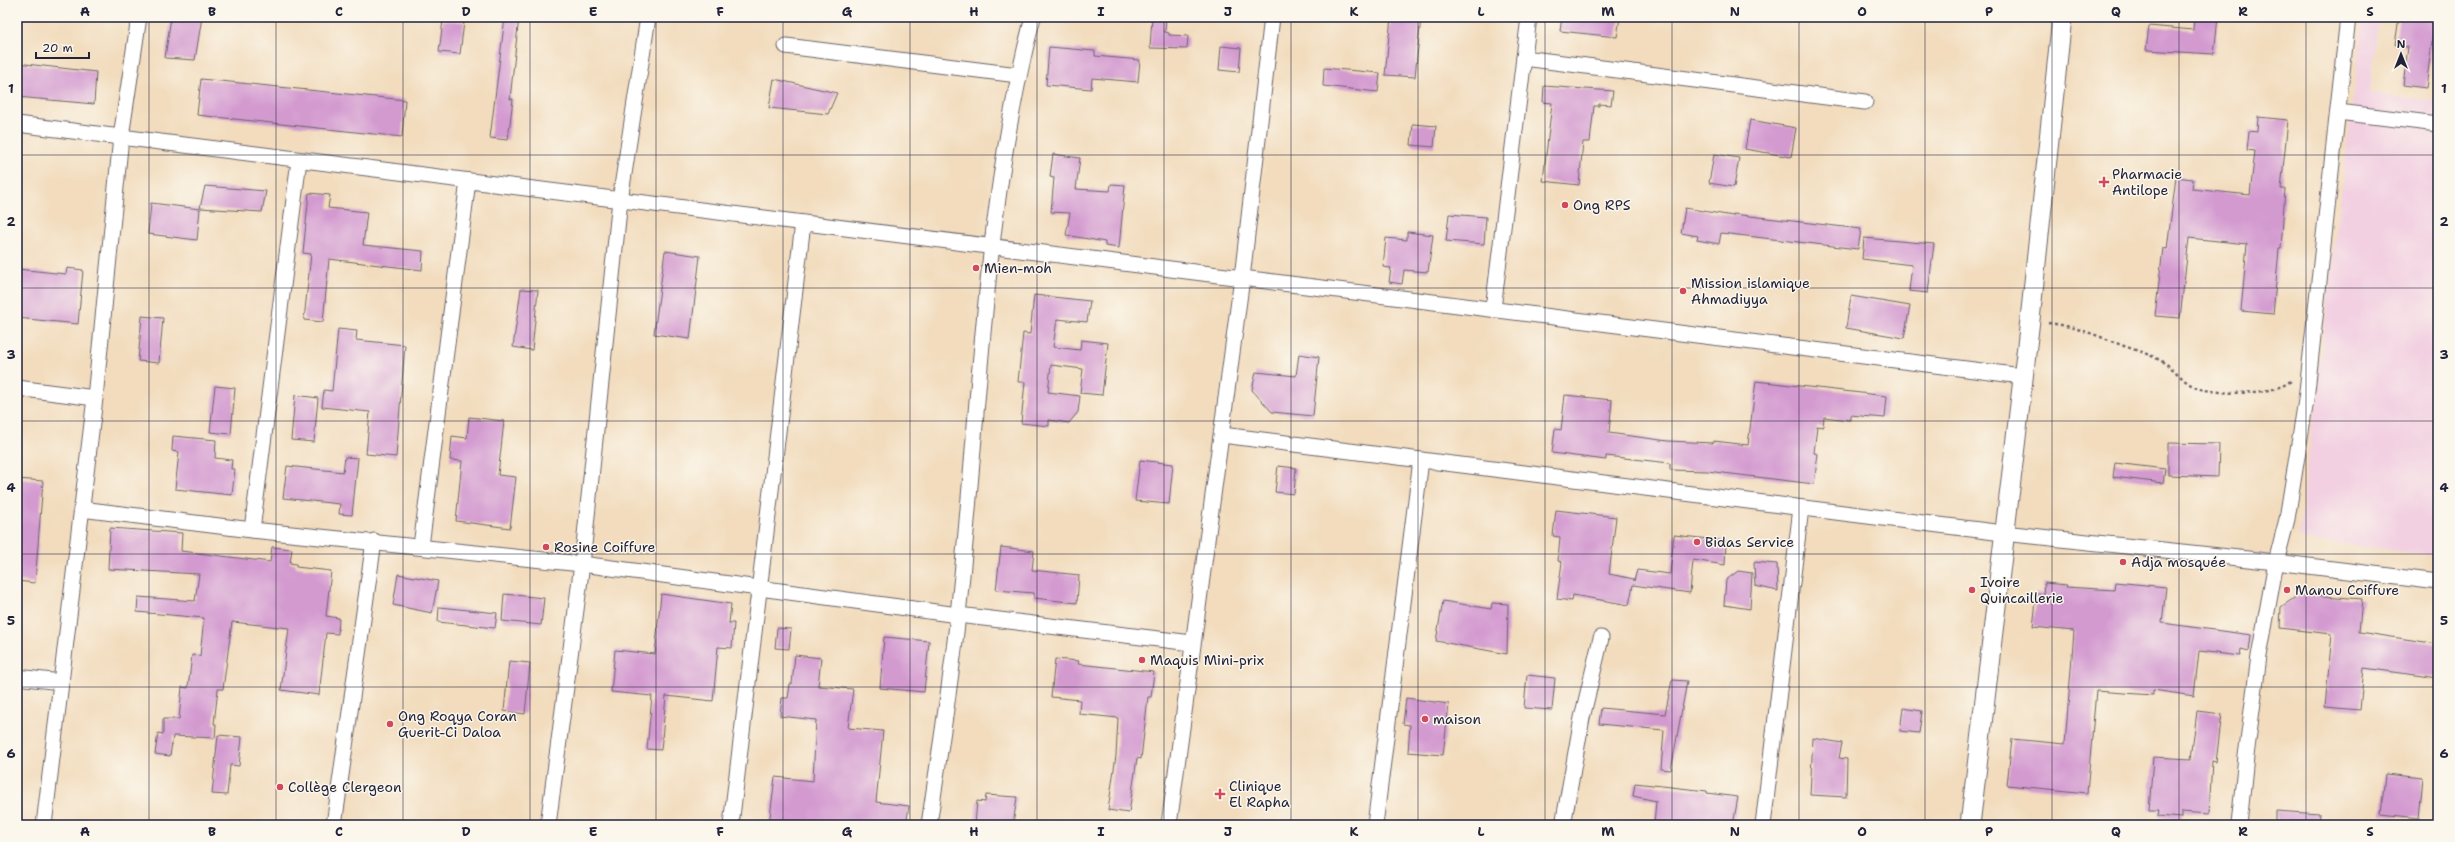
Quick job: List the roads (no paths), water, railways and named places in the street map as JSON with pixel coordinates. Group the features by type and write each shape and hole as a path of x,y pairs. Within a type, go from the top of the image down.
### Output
{"street":[{"path":"44,825 95,398 121,137 139,17"},
{"path":"548,825 582,564 620,200 648,17"},
{"path":"929,825 958,615 991,246 1018,75 1032,17"},
{"path":"1169,825 1192,643 1222,435 1242,278 1272,17"},
{"path":"1493,309 1529,17"},
{"path":"1970,825 2003,533 2030,320 2062,17"},
{"path":"2239,825 2259,656 2276,562 2287,519 2310,365 2348,17"},
{"path":"786,46 1018,75"},
{"path":"1524,58 1865,102"},
{"path":"2338,112 2438,124"},
{"path":"17,124 2022,376"},
{"path":"252,530 299,160"},
{"path":"421,546 468,181"},
{"path":"731,825 803,223"},
{"path":"17,388 95,398"},
{"path":"1222,435 2003,533 2276,562 2438,582"},
{"path":"1375,825 1422,460"},
{"path":"1763,825 1801,508"},
{"path":"81,509 252,530 374,541 582,564 958,615 1192,643"},
{"path":"334,825 374,541"},
{"path":"1563,825 1582,718 1601,638"},
{"path":"17,677 61,682"}],"place":[{"name":"Pharmacie Antilope","path":"2104,182"},
{"name":"Ong RPS","path":"1565,205"},
{"name":"Mien-moh","path":"976,268"},
{"name":"Mission islamique Ahmadiyya","path":"1683,291"},
{"name":"Bidas Service","path":"1697,542"},
{"name":"Rosine Coiffure","path":"546,547"},
{"name":"Adja mosquée","path":"2123,562"},
{"name":"Ivoire Quincaillerie","path":"1972,590"},
{"name":"Manou Coiffure","path":"2287,590"},
{"name":"Maquis Mini-prix","path":"1142,660"},
{"name":"maison","path":"1425,719"},
{"name":"Ong Roqya Coran Guerit-Ci Daloa","path":"390,724"},
{"name":"Collège Clergeon","path":"280,787"},
{"name":"Clinique El Rapha","path":"1220,794"}]}
